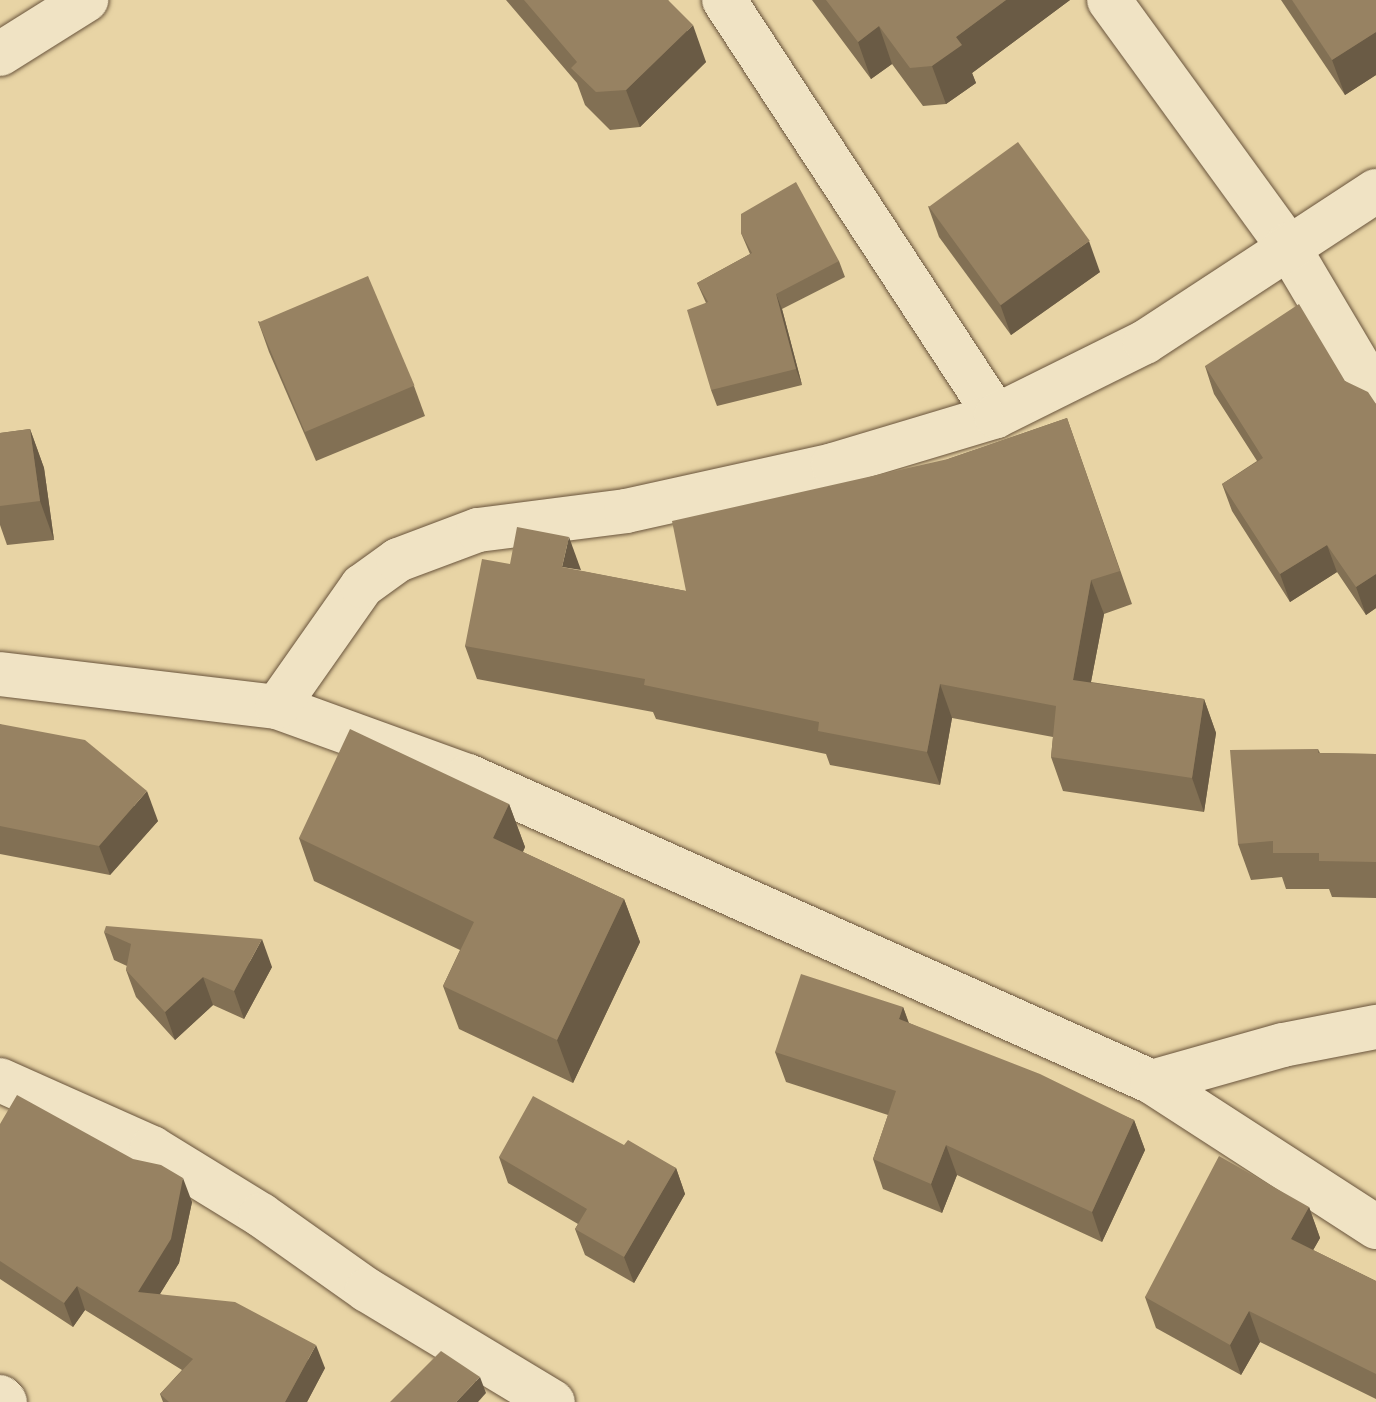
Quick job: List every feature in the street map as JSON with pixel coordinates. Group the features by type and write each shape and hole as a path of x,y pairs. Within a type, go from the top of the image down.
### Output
{"street":[{"path":"0,54 86,0"},
{"path":"724,0 996,416"},
{"path":"1109,0 1287,245 1376,395"},
{"path":"277,707 362,586 398,560 478,530 626,511 833,465 996,416 1145,342 1287,245 1376,191"},
{"path":"0,674 277,707 468,776 1152,1082 1376,1227"},
{"path":"1152,1082 1283,1045 1376,1027"},
{"path":"0,1080 152,1148 261,1215 367,1290 553,1402"},
{"path":"0,1397 5,1402"}],"building":[{"path":"524,0 668,0 693,25 626,90 596,92 571,68 577,62"},
{"path":"826,0 1006,0 956,37 962,45 932,66 910,68 879,26 858,42"},
{"path":"1292,0 1376,0 1376,32 1332,60"},
{"path":"1018,142 1090,241 1001,305 929,207"},
{"path":"796,182 839,261 776,294 796,369 711,390 687,310 708,302 697,283 752,253 741,233 741,214"},
{"path":"368,276 414,386 305,432 258,322"},
{"path":"1299,304 1345,381 1368,392 1376,404 1376,574 1356,587 1327,545 1280,574 1222,484 1263,458 1205,366"},
{"path":"1067,418 1120,571 1091,580 1073,680 1204,699 1192,778 1051,757 1056,706 940,684 927,752 818,731 819,722 644,685 645,679 465,646 482,559 510,564 517,527 569,537 562,567 686,591 672,521 948,459"},
{"path":"30,429 40,501 0,506 0,433"},
{"path":"0,724 85,740 147,791 99,846 0,826"},
{"path":"350,729 509,804 493,838 624,899 557,1040 443,986 474,922 299,838"},
{"path":"1318,749 1318,753 1376,754 1376,862 1319,861 1319,853 1273,853 1273,841 1238,844 1230,750"},
{"path":"106,926 262,939 234,991 203,977 165,1012 126,970 131,944 104,932"},
{"path":"801,974 903,1007 899,1019 1040,1074 1134,1120 1092,1212 946,1145 931,1184 873,1159 896,1091 775,1052"},
{"path":"17,1095 133,1159 161,1165 183,1178 171,1239 138,1292 235,1302 316,1345 285,1402 169,1402 160,1394 193,1359 77,1286 64,1303 0,1261 0,1124"},
{"path":"533,1096 624,1145 628,1140 676,1168 624,1257 575,1229 587,1209 499,1157"},
{"path":"1219,1156 1309,1207 1291,1239 1376,1281 1376,1374 1249,1311 1230,1345 1145,1297"},
{"path":"441,1351 480,1377 456,1402 390,1402"}]}
